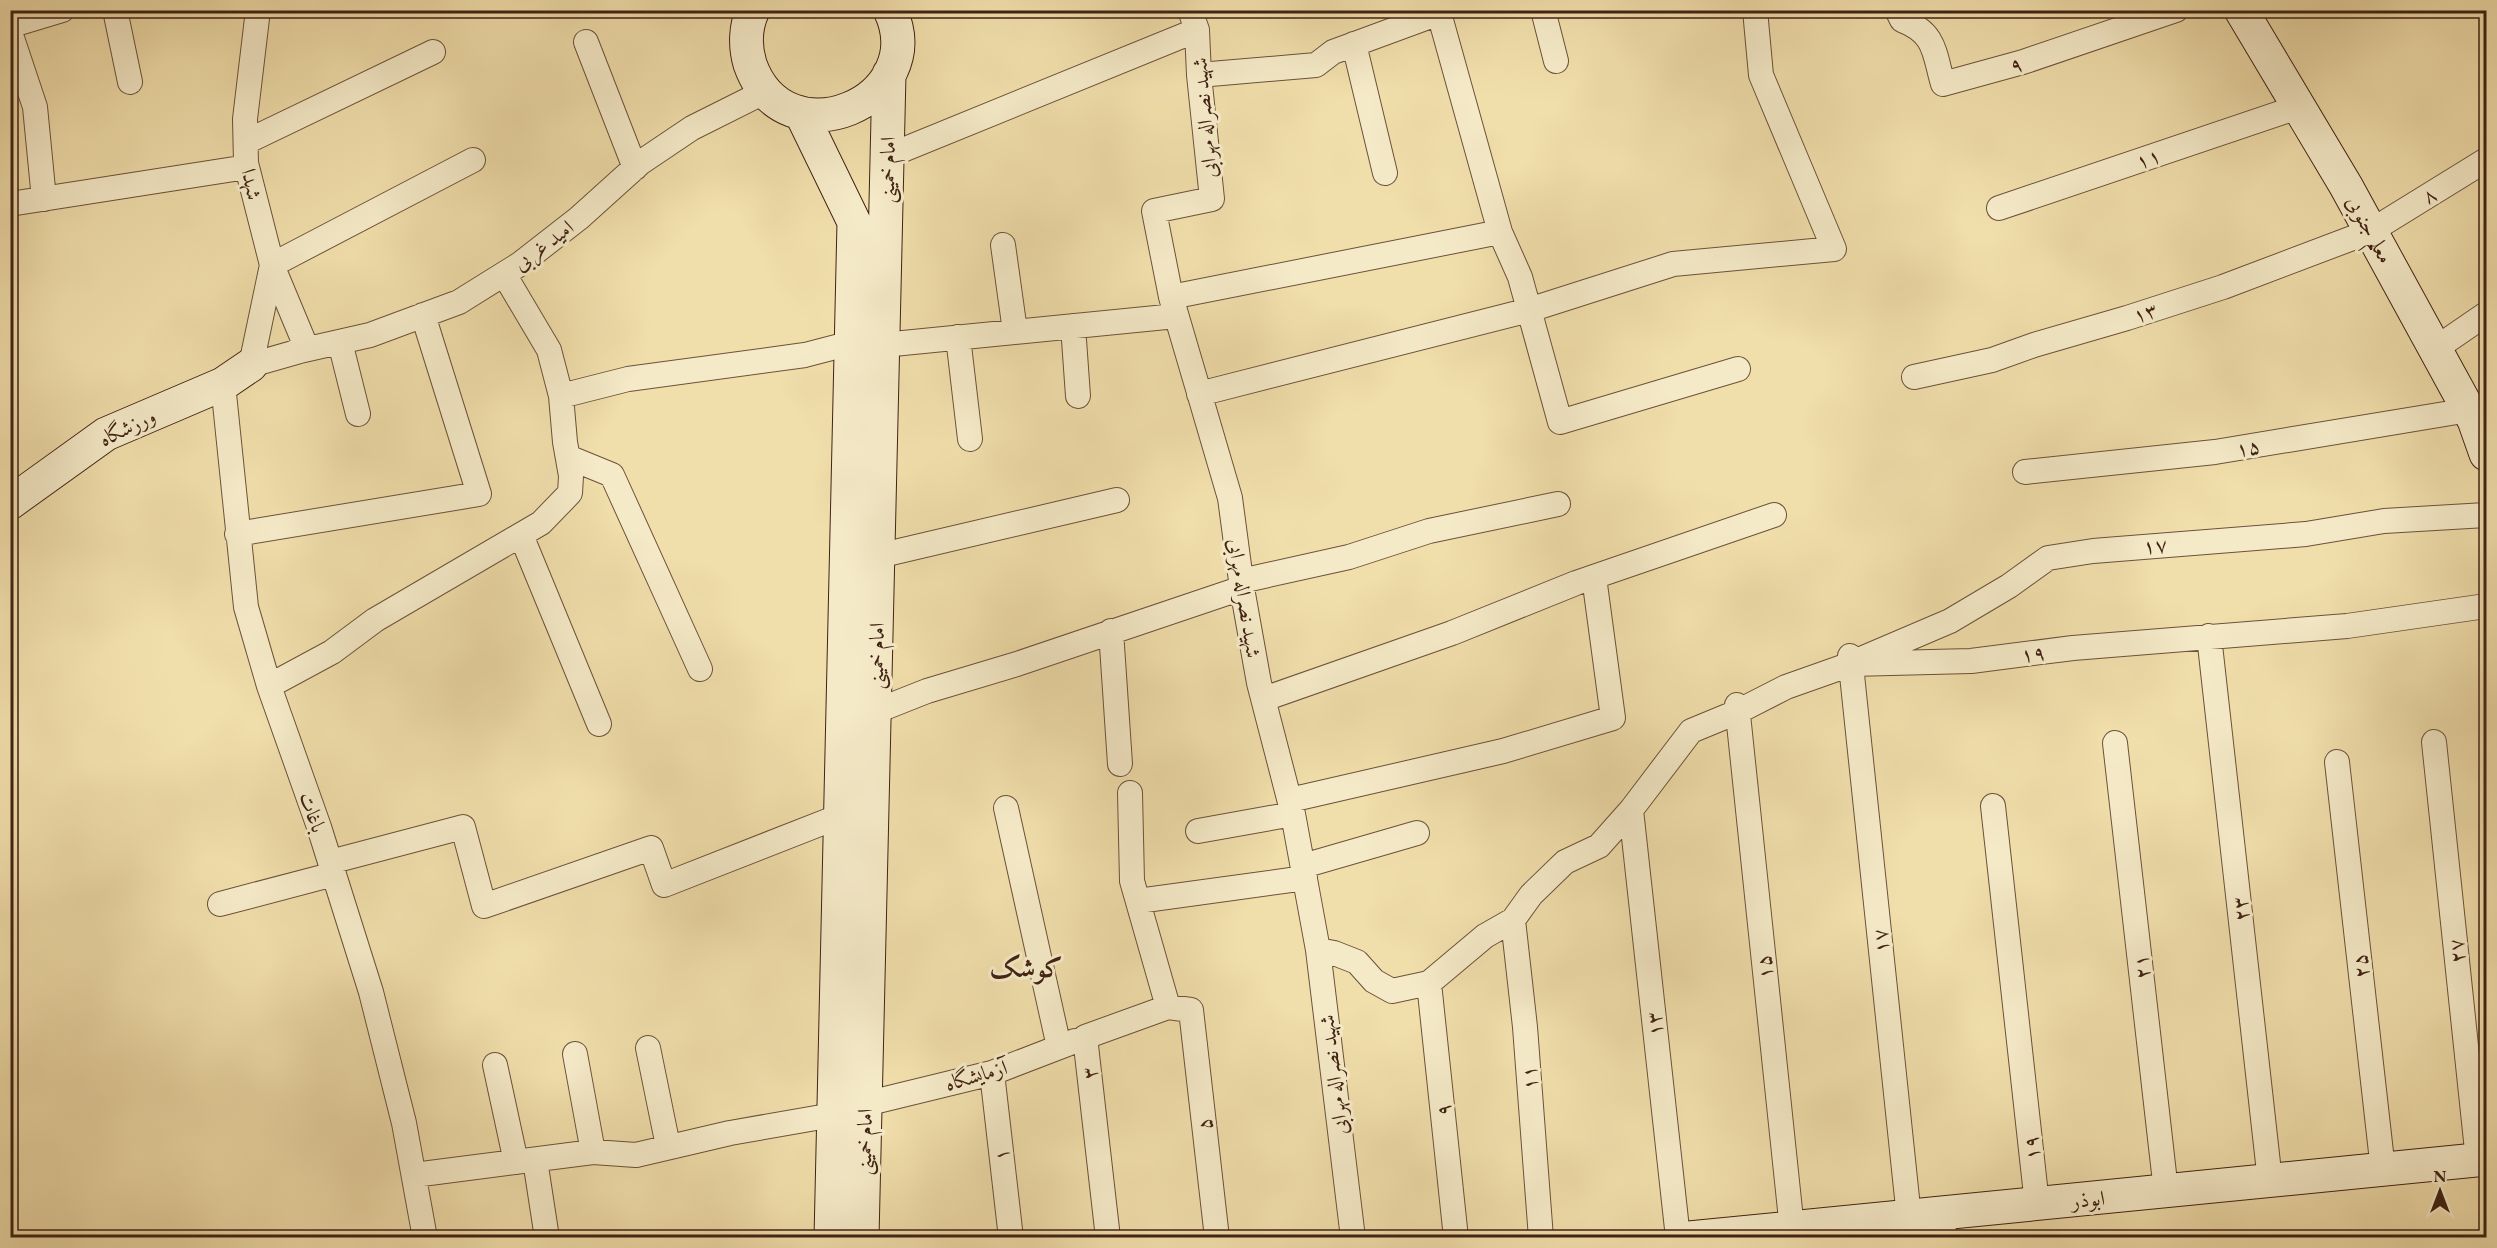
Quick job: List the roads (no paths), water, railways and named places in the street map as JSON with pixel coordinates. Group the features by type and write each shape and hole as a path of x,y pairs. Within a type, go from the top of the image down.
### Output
{"main road":[{"path":"751,12 746,34 747,55 754,75 766,91 782,105 801,113 822,116 842,113 861,104 878,91 889,74 895,55 897,36 890,10"},
{"name":"معلم جنوبی","path":"2241,10 2371,231 2469,410 2487,454"},
{"name":"امام خمینی","path":"855,1236 865,1104 889,74"},
{"name":"امام خمینی","path":"801,113 854,222 833,1115 855,1236"},
{"name":"ورزشگاه","path":"10,503 106,434 223,384 251,365"},
{"name":"ابوذر","path":"1689,1238 1909,1217 1943,1226 2037,1204 2482,1160"}],"street":[{"path":"44,199 35,107 10,30 19,23 62,10"},
{"path":"115,10 130,82"},
{"name":"شهدا","path":"258,10 245,119 247,168 272,266 301,351"},
{"path":"1543,10 1556,61"},
{"path":"1199,394 1529,310 1673,264 1834,249 1761,75 1755,10"},
{"name":"۹","path":"1897,10 1902,20 1917,25 1929,37 1943,84 2024,62 2176,10"},
{"path":"1199,75 1316,65 1333,52 1354,44 1385,21 1439,13 1500,232 1520,277 1560,422 1738,369"},
{"path":"888,156 1193,20"},
{"name":"شهید نصراله مهرابی","path":"1193,20 1212,200 1154,211 1174,307 1230,498 1242,585 1264,699 1292,807 1318,950 1353,1238"},
{"path":"586,42 635,168"},
{"path":"1354,44 1385,173"},
{"path":"246,142 433,52"},
{"name":"امید غربی","path":"251,365 370,335 459,302 520,264 579,218 635,168 692,128 766,91"},
{"name":"۱۱","path":"1999,208 2298,107"},
{"path":"251,365 272,266 473,160"},
{"name":"۸","path":"2371,231 2487,160"},
{"path":"10,204 247,168"},
{"name":"۱۳","path":"1914,377 1992,360 2034,345 2127,318 2223,287 2371,231"},
{"path":"883,345 1073,326 1174,307 1500,232"},
{"path":"1003,245 1015,332"},
{"path":"269,686 332,652 375,620 541,523 570,493 572,476 561,396 549,350 504,274"},
{"path":"2435,349 2487,314"},
{"path":"237,534 479,494 423,315"},
{"path":"1073,326 1078,396"},
{"path":"958,337 970,439"},
{"path":"340,342 358,414"},
{"path":"561,396 628,379 771,361 851,343"},
{"name":"باغات","path":"223,384 246,607 269,686 332,868 373,1003 404,1123 425,1238"},
{"name":"۱۵","path":"2025,472 2215,452 2469,410"},
{"path":"568,458 612,475 700,669"},
{"path":"878,556 1116,500"},
{"path":"874,712 1242,585 1349,557 1429,531 1558,504"},
{"path":"1264,699 1452,633 1594,577 1774,515"},
{"name":"۱۷","path":"1909,1217 1850,660 1950,621 2009,586 2048,558 2093,551 2306,534 2384,521 2487,515"},
{"path":"521,535 599,724"},
{"path":"1198,831 1503,751 1613,718 1594,577"},
{"name":"۱۹","path":"1513,920 1531,895 1565,862 1599,846 1631,810 1691,730 1850,660 1971,660 2209,636 2347,626 2487,606"},
{"path":"1111,631 1120,764"},
{"name":"۲۳","path":"2209,636 2271,1181"},
{"name":"۱۵","path":"1737,708 1792,1229"},
{"name":"۲۷","path":"2434,742 2482,1160"},
{"name":"۲۱","path":"2115,743 2166,1191"},
{"name":"۲۵","path":"2337,762 2383,1170"},
{"path":"1130,793 1132,881 1156,968 1180,1009"},
{"name":"۱۹","path":"1993,806 2037,1204"},
{"path":"1006,808 1059,1047"},
{"name":"۱۳","path":"1631,810 1678,1238"},
{"path":"220,904 463,827 484,906 651,848 664,885 840,816"},
{"path":"1138,901 1304,872 1417,833"},
{"path":"1318,950 1335,953 1357,962 1374,981 1392,991 1429,983 1485,936 1513,920"},
{"name":"۱۱","path":"1513,920 1525,1027 1541,1238"},
{"name":"۹","path":"1429,983 1456,1238"},
{"name":"۳","path":"1108,1238 1085,1037 1180,1009"},
{"name":"۵","path":"1180,1009 1217,1238"},
{"name":"آزمایشگاه","path":"865,1104 992,1073 1085,1037"},
{"path":"648,1048 668,1146"},
{"path":"574,1053 593,1152"},
{"path":"495,1065 526,1161 547,1238"},
{"name":"۱","path":"992,1073 1011,1238"},
{"path":"414,1175 593,1152 636,1155 668,1146 833,1115"}],"district":[{"name":"کوشک","path":"1026,967"}]}
